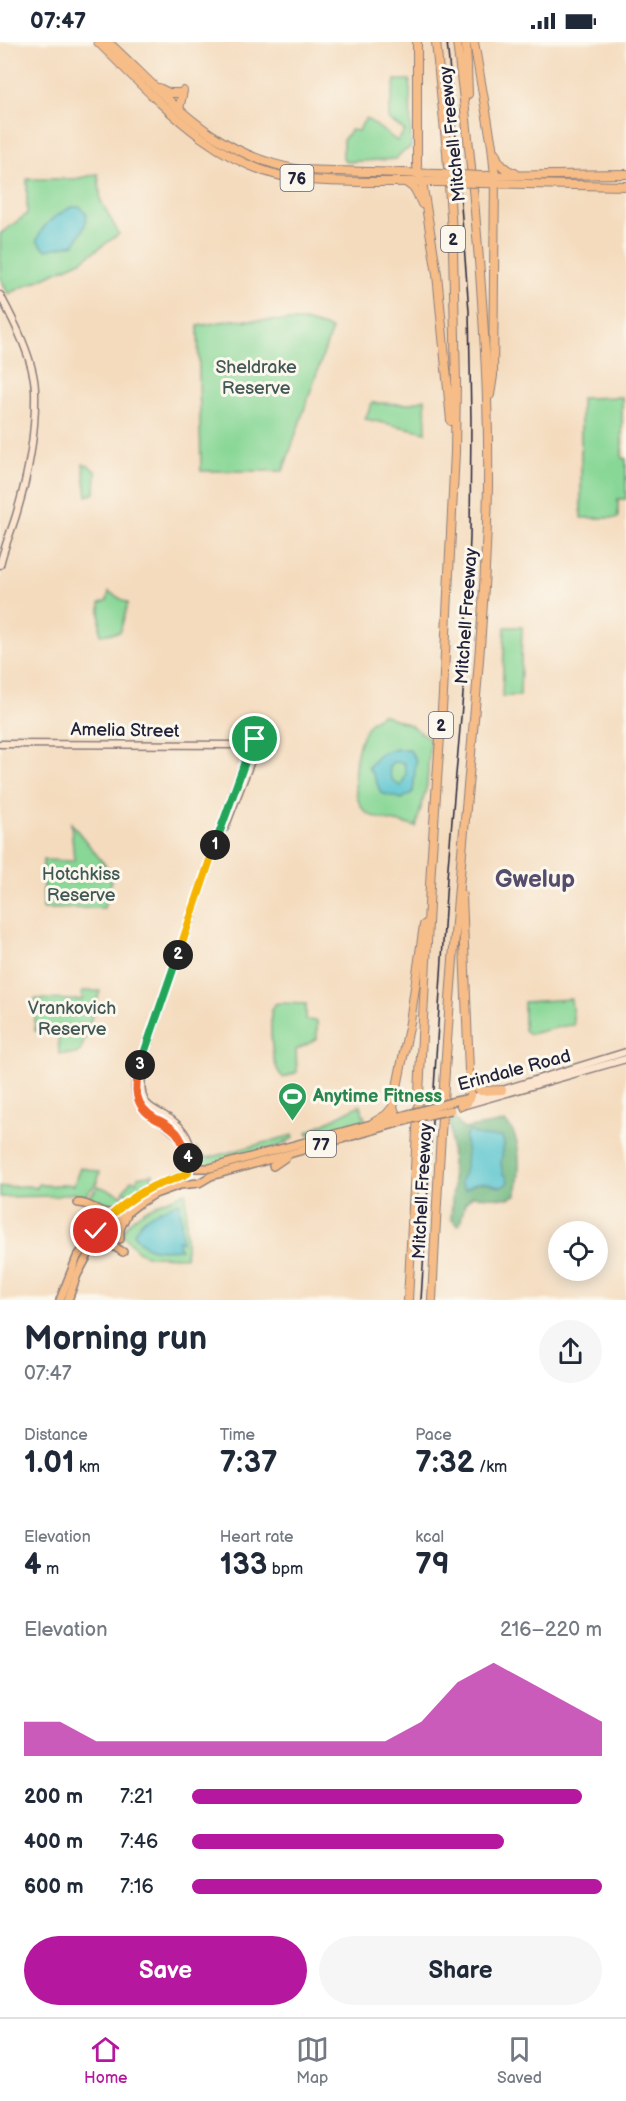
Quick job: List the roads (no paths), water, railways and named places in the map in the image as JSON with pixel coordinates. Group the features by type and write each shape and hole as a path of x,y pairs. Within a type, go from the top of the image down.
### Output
{"highway":[{"name":"76","path":"98,42 176,117 215,147 256,167 297,178 406,182 422,182 439,178"},
{"name":"76","path":"108,42 178,109 223,144 246,155 279,166 321,171 419,173 439,178 495,180 534,185 626,186"},
{"path":"417,42 417,153 437,274 455,452"},
{"name":"Mitchell Freeway","path":"408,1300 455,452 453,249 447,152 436,42"},
{"name":"Mitchell Freeway","path":"432,1300 445,1059 477,690 488,481 487,412 478,250 467,120 457,42"},
{"path":"466,42 467,120"},
{"path":"474,42 492,146 495,180 494,376 487,412"},
{"path":"155,87 169,93 180,92 178,109"},
{"path":"492,146 500,164 519,176"},
{"path":"383,173 410,168 417,153"},
{"path":"279,166 298,172 297,178"},
{"name":"76","path":"495,180 557,174 626,174"},
{"path":"557,174 557,186"},
{"path":"406,182 415,189 427,220"},
{"path":"496,223 498,200 502,190 534,185"},
{"path":"461,863 470,1081 470,1098 461,1106"},
{"path":"373,1123 386,1115 393,1107 419,968 431,867"},
{"path":"470,1081 481,1091 502,1090"},
{"path":"393,1107 398,1117 410,1118"}],"main road":[{"path":"0,295 28,357 35,389 34,422 27,475 0,561"},
{"path":"193,1183 188,1179 189,1162 184,1144 176,1132 147,1113 138,1103 136,1078 245,760 248,742 256,739 260,743 259,747 254,753 216,853 143,1069 141,1090 144,1100 151,1109 179,1126 204,1174 202,1180"},
{"name":"Amelia Street","path":"0,745 237,745 248,742"},
{"name":"Amelia Street","path":"0,745 245,751"},
{"path":"245,751 254,753"},
{"name":"Erindale Road","path":"68,1300 82,1265 97,1242 128,1211 155,1194 626,1052"},
{"name":"Erindale Road","path":"451,1106 461,1106 626,1059"},
{"name":"77","path":"60,1300 72,1266 84,1247 115,1212 146,1190 188,1172 192,1168 225,1164 398,1117"},
{"path":"273,1166 293,1152"},
{"path":"78,1203 89,1205 105,1214 115,1212"},
{"path":"120,1239 120,1228 128,1211"},
{"path":"84,1247 90,1218"},
{"path":"97,1242 110,1244 123,1252"}],"water":[{"path":"72,207 81,207 87,215 85,225 75,244 46,250 37,241 42,230 55,216"},
{"path":"409,749 416,760 413,792 402,799 381,793 368,768 377,757 386,751","holes":["393,762 404,763 406,775 401,786 392,779 389,767"]},
{"path":"469,1131 480,1136 502,1137 504,1143 501,1163 503,1174 507,1177 508,1182 502,1187 479,1183 465,1190 460,1183 466,1161 465,1138"},
{"path":"180,1202 182,1242 178,1240 178,1245 181,1249 154,1249 142,1244 134,1233 142,1221 153,1213"}],"railway":[{"path":"421,1300 447,878 463,694 470,538 469,311 447,42"}],"place":[{"name":"Anytime Fitness","path":"292,1122"}],"district":[{"name":"Gwelup","path":"535,879"}],"park label":[{"name":"Sheldrake Reserve","path":"256,377"},
{"name":"Hotchkiss Reserve","path":"81,884"},
{"name":"Vrankovich Reserve","path":"72,1018"}]}
